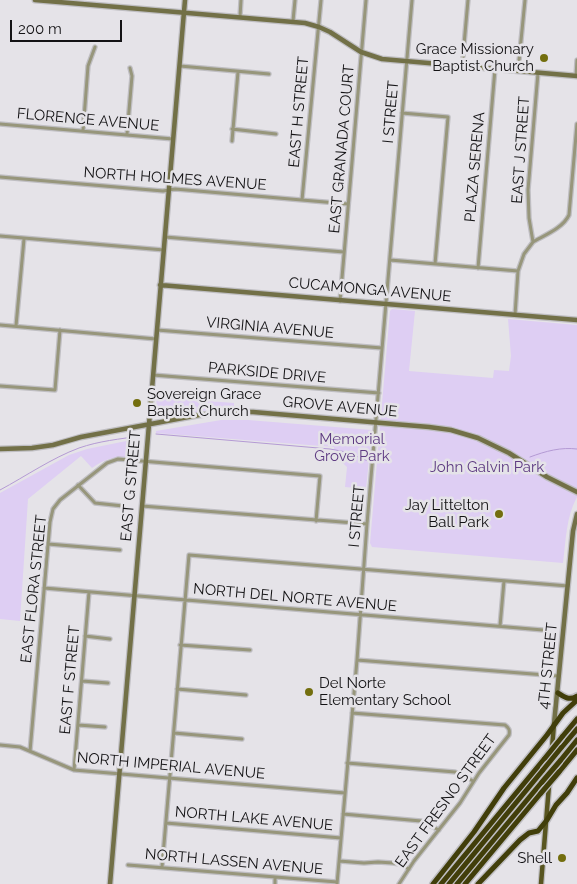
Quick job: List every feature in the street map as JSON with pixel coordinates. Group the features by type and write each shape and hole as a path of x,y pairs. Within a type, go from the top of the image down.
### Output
{"highway":[{"path":"558,693 572,699 577,696"},
{"path":"433,884 466,843 504,788 554,724 577,700"},
{"path":"441,884 577,718"},
{"path":"449,884 577,729"},
{"path":"457,884 577,740"},
{"path":"465,884 577,750"},
{"path":"478,884 520,840 531,832 538,831 556,805 568,793 577,778"}],"main road":[{"name":"4TH STREET","path":"540,884 554,724"}],"street":[{"path":"35,0 293,21 319,26 361,52 382,60 576,76 577,60"},
{"path":"109,6 110,0"},
{"name":"EAST G STREET","path":"110,884 185,0"},
{"path":"240,16 241,0"},
{"path":"293,21 295,0"},
{"name":"EAST H STREET","path":"302,200 321,0"},
{"name":"EAST GRANADA COURT","path":"340,300 366,0"},
{"name":"I STREET","path":"337,883 412,0"},
{"path":"462,66 468,0"},
{"path":"518,71 524,0"},
{"path":"83,131 88,66 95,47"},
{"path":"180,66 269,74"},
{"path":"127,134 132,76 130,68"},
{"name":"PLAZA SERENA","path":"478,268 495,69"},
{"path":"232,141 238,72"},
{"name":"EAST J STREET","path":"533,242 529,218 528,190 538,73"},
{"path":"402,113 448,117 435,264"},
{"name":"FLORENCE AVENUE","path":"0,124 173,139"},
{"path":"515,315 518,271 524,254 533,242 562,225 569,215 577,124"},
{"path":"232,129 276,134"},
{"name":"NORTH HOLMES AVENUE","path":"0,177 163,191 175,189 348,204"},
{"path":"0,236 164,250"},
{"path":"165,237 344,252"},
{"path":"16,326 24,239"},
{"path":"390,260 518,271"},
{"name":"CUCAMONGA AVENUE","path":"160,285 577,320"},
{"path":"0,325 156,339"},
{"path":"0,386 55,390 60,330"},
{"name":"VIRGINIA AVENUE","path":"157,330 382,348"},
{"name":"PARKSIDE DRIVE","path":"153,375 379,393"},
{"name":"GROVE AVENUE","path":"0,448 32,448 53,445 88,435 199,415 253,412 451,430 478,438 509,453 547,477 577,492"},
{"name":"EAST FLORA STREET","path":"30,751 50,522 53,510 60,500 78,485 107,463 118,459 320,476 316,521"},
{"path":"78,485 95,503 123,506"},
{"path":"142,506 367,524"},
{"name":"4TH STREET","path":"554,724 573,531 577,514"},
{"path":"48,544 120,550"},
{"path":"162,867 189,555 568,586"},
{"path":"500,626 504,581"},
{"name":"NORTH DEL NORTE AVENUE","path":"44,588 543,630"},
{"name":"EAST F STREET","path":"74,770 89,592"},
{"path":"86,636 110,639"},
{"path":"180,645 250,650"},
{"path":"357,660 559,676"},
{"path":"82,681 108,683"},
{"path":"177,689 246,695"},
{"name":"EAST FRESNO STREET","path":"352,713 505,725 510,731 509,735 473,781 460,803 414,861 399,884"},
{"path":"78,725 105,727"},
{"path":"174,733 242,739"},
{"name":"NORTH IMPERIAL AVENUE","path":"0,745 20,747 74,770 345,793"},
{"path":"347,763 454,772 473,781"},
{"name":"NORTH LAKE AVENUE","path":"343,814 421,821 439,830"},
{"name":"NORTH LAKE AVENUE","path":"166,823 341,838"},
{"path":"339,861 393,863 409,869"},
{"name":"NORTH LASSEN AVENUE","path":"128,864 337,883"},
{"path":"275,884 276,877"}],"green space":[{"name":"John Galvin Park","path":"392,309 415,311 409,371 493,378 494,370 509,371 511,356 508,319 577,325 577,497 569,521 563,563 372,547 370,543 390,311"},
{"path":"157,397 234,403 234,406 158,418 155,416"},
{"name":"Memorial Grove Park","path":"221,420 248,420 372,430 366,489 345,487 347,467 334,455 334,447 156,433 156,431"},
{"path":"141,438 138,457 114,458 103,461 92,468 81,456 28,499 20,621 0,619 0,493 69,455 87,449"}],"waterway":[{"path":"156,434 330,449 346,452 368,461"},
{"path":"0,490 49,462 79,448 140,436"},
{"path":"530,457 554,450 577,449"}],"place":[{"name":"Grace Missionary Baptist Church","path":"544,58"},
{"name":"Sovereign Grace Baptist Church","path":"137,403"},
{"name":"Jay Littelton Ball Park","path":"499,514"},
{"name":"Del Norte Elementary School","path":"309,692"},
{"name":"Shell","path":"562,858"}]}
